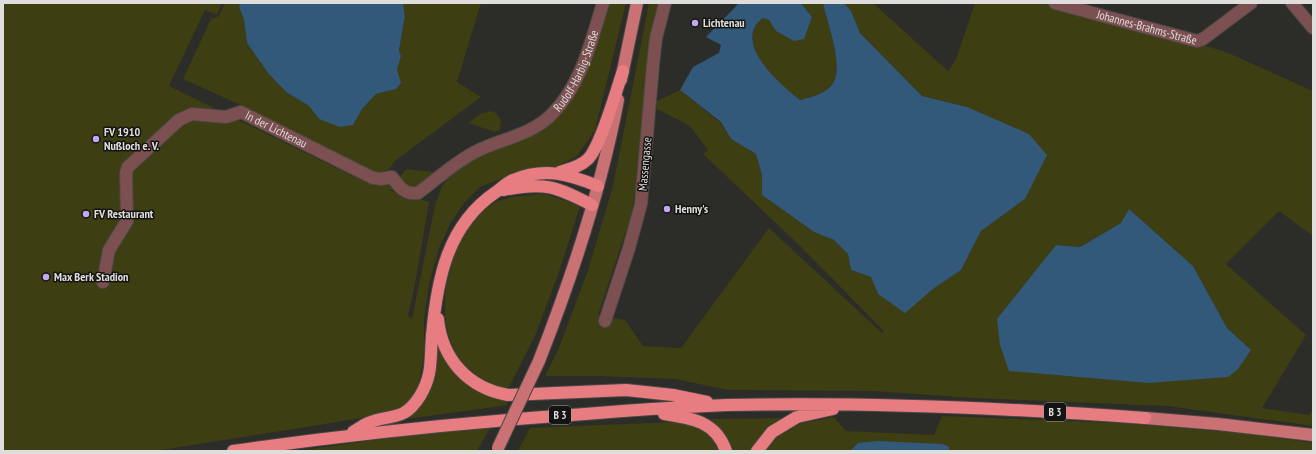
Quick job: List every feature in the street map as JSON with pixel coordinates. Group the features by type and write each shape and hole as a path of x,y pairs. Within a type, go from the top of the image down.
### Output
{"highway":[{"path":"350,434 369,422 399,416 412,408 420,396 430,377 432,336 442,269 454,238 473,210 512,180 530,175 558,172 575,168 588,159 597,146 623,71"},
{"path":"558,172 598,186"},
{"path":"498,191 541,185 553,187 592,205"},
{"path":"437,299 440,334 444,347 468,378 481,387 508,395 626,390 673,395 726,406"},
{"path":"757,451 772,432 797,417 817,414 846,405"},
{"name":"B 3","path":"233,451 350,434 484,420 635,410 726,406 846,405 1027,410 1145,418"},
{"path":"635,410 692,418 709,426 723,442 726,451"}],"main road":[{"path":"497,449 539,362 565,295 610,141 637,3"},
{"name":"B 3","path":"1145,418 1218,424 1313,435"}],"street":[{"name":"Rudolf-Harbig-Straße","path":"533,128 553,114 566,98 579,74 603,3"},
{"name":"Massengasse","path":"605,321 629,248 641,204 653,59 656,38 665,3"},
{"name":"Johannes-Brahms-Straße","path":"1055,3 1197,41 1203,39 1250,3"},
{"path":"1292,3 1313,28"},
{"name":"In der Lichtenau","path":"103,282 109,250 126,221 126,173 128,166 179,120 188,114 226,117 241,112 374,178 381,179 392,177 403,191 411,194 418,193 452,166 474,153 491,144 533,128"}],"shaded area":[{"path":"3,3 222,3 217,15 205,10 169,86 363,181 376,186 388,183 394,185 395,190 388,190 429,202 408,316 412,319 435,205 442,186 451,174 462,166 483,154 549,123 608,3 626,3 595,130 577,156 557,166 527,169 480,187 465,202 451,222 439,248 429,284 424,320 424,353 419,384 407,405 381,415 155,451 3,451"},
{"path":"225,3 240,3 239,7 244,20 247,43 268,73 286,92 309,106 319,119 353,125 362,109 376,94 396,89 397,70 401,56 399,50 405,16 403,3 481,3 457,82 481,97 395,161 387,172 381,176 234,102 183,79 211,19 219,16"},
{"path":"649,3 659,3 648,73 637,182 631,216 598,315 625,320 643,346 681,348 769,228 882,333 884,331 800,246 703,154 708,150 690,126 657,109 657,101 680,90 721,123 731,139 756,154 762,175 762,195 814,232 834,240 848,254 851,270 871,277 878,294 933,289 961,270 981,231 1025,199 967,107 922,96 860,33 851,11 844,3 873,3 948,71 956,59 975,3 1044,3 1163,38 1206,46 1226,52 1313,91 1313,236 1279,211 1226,264 1306,335 1262,408 1309,415 1313,409 1313,426 1167,406 973,398 873,391 728,390 675,379 600,376 545,376 558,350 588,270 613,186","holes":["1129,209 1193,266 1227,328 1251,350 1148,383 1095,377 1056,245 1080,247 1121,223"]},
{"path":"801,3 823,3 834,46 837,69 835,78 828,89 824,92 800,100 771,74 756,51 753,39 755,28 763,18 769,20 776,31 812,17"},
{"path":"491,111 496,113 501,120 500,130 495,132 468,123 480,114"},
{"path":"406,169 433,172 421,186 412,189 400,180 400,177"},
{"path":"545,194 580,206 560,269 535,336 508,389 475,375 466,367 455,352 448,335 445,316 445,297 448,277 453,258 461,241 470,225 485,210 494,203 505,199 519,196"},
{"path":"437,341 447,362 502,399 508,405 407,419 428,390"},
{"path":"942,416 1118,423 1241,433 1313,443 1313,451 949,451 949,447 858,443 850,451 762,451 774,436 799,424 834,417 846,431 934,435"},
{"path":"785,418 752,451 732,451 727,438 709,419"},
{"path":"672,422 694,426 700,429 711,437 719,451 518,451 530,428"},
{"path":"490,428 477,451 295,451 413,435"}],"water":[{"path":"240,3 403,3 405,16 399,50 401,56 397,70 401,83 396,89 376,94 362,109 353,125 340,127 319,119 309,106 286,92 268,73 247,43 244,20 239,7"},
{"path":"739,3 801,3 812,17 804,39 794,41 776,31 769,20 763,18 755,28 752,39 755,51 771,74 800,100 824,92 831,86 835,78 837,69 836,58 823,3 844,3 851,11 860,33 922,96 967,107 1029,134 1047,155 1025,199 981,231 961,270 933,289 905,313 878,294 871,277 851,270 848,254 834,240 814,232 762,195 762,175 756,154 731,139 721,122 680,90 693,67 719,53 721,45 706,37"},
{"path":"1129,209 1193,266 1227,328 1251,350 1238,369 1228,377 1148,383 1009,371 1000,345 997,319 1056,245 1080,247 1121,223"},
{"path":"877,441 943,444 949,447 949,451 850,451 858,443"}],"place":[{"name":"Lichtenau","path":"695,23"},
{"name":"FV 1910 Nußloch e. V.","path":"96,139"},
{"name":"Henny's","path":"667,209"},
{"name":"FV Restaurant","path":"86,214"},
{"name":"Max Berk Stadion","path":"46,277"}]}
